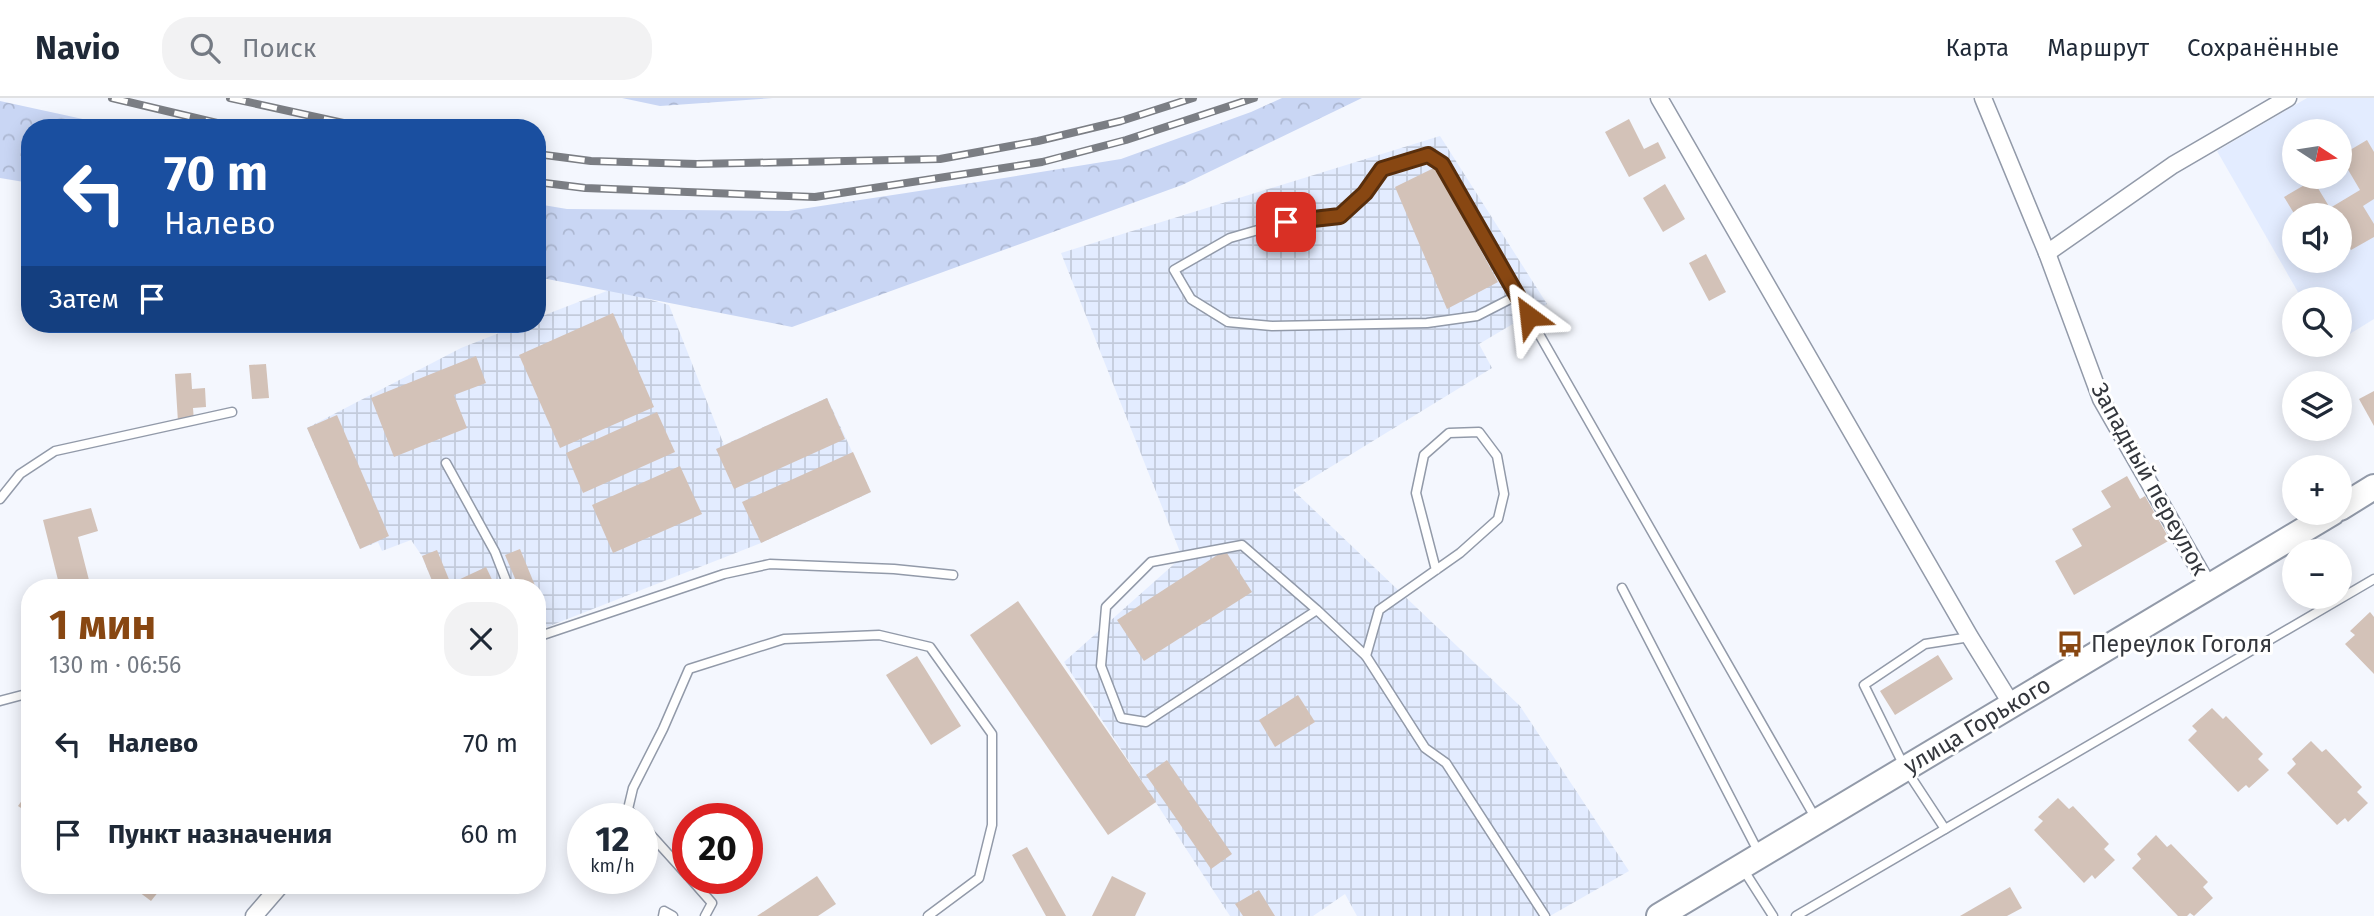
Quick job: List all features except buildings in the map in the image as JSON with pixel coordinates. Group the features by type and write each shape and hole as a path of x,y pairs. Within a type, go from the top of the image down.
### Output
{"main road":[{"path":"2352,501 2374,487"},
{"name":"улица Горького","path":"1659,916 2312,525"}],"street":[{"path":"1659,98 1970,637 2012,705"},
{"name":"Западный переулок","path":"1983,98 2047,253 2101,398 2209,587"},
{"path":"2047,253 2173,165 2288,98"},
{"path":"254,916 273,894"}],"lane":[{"path":"1516,293 1477,316 1427,323 1272,326 1228,322 1192,299 1174,270 1230,238 1286,222 1340,216 1365,193 1382,169 1428,155 1442,164 1516,293 1817,821"},
{"path":"0,499 20,474 55,450 232,412"},
{"path":"1366,656 1379,610 1436,570 1460,553 1498,519 1504,494 1497,456 1479,432 1448,433 1424,455 1416,494 1436,570"},
{"path":"446,463 495,552 506,579"},
{"path":"1317,610 1146,722 1121,718 1101,666 1106,607 1151,562 1242,545 1317,610 1366,656 1424,748 1446,763 1545,916"},
{"path":"546,634 724,574 770,564 894,569 953,575"},
{"path":"1796,916 2374,579"},
{"path":"1622,588 1751,861 1773,916"},
{"path":"629,803 633,788 689,669 784,639 878,635 930,647 992,734 992,825 979,878 928,916"},
{"path":"1945,829 1905,768 1864,685 1925,644 1970,637"},
{"path":"0,701 21,695"},
{"path":"658,843 672,858"},
{"path":"704,894 712,903 705,916"},
{"path":"663,916 664,911 673,916"}],"shaded area":[{"path":"2307,98 2374,98 2374,319 2352,333 2352,287 2295,287 2287,273 2352,273 2352,203 2282,203 2282,264 2217,151"},
{"path":"1440,136 1547,304 1479,344 1492,368 1293,490 1520,706 1629,871 1550,916 1357,916 1345,894 1313,916 1230,916 1064,662 1182,557 1061,253"},
{"path":"612,289 669,305 724,445 827,398 871,492 761,543 547,627 546,579 431,579 422,556 411,540 382,551 378,542 360,549 307,428 461,348 499,333 546,333 546,315"}],"green space":[{"path":"622,98 773,98 660,106"},
{"path":"1282,98 1362,98 1182,185 792,327 546,279 546,206 567,209 788,211 1121,159 1251,112"},
{"path":"0,101 83,119 21,119 21,182 0,178"}],"railway":[{"path":"112,98 200,119"},
{"path":"230,98 325,119"},
{"path":"546,155 591,161 697,164 940,159 1038,141 1121,121 1193,98"},
{"path":"546,183 585,188 815,197 1042,162 1126,140 1254,98"}],"place":[{"name":"Переулок Гоголя","path":"2070,644"}],"route":[{"path":"1286,222 1340,216 1365,193 1382,169 1428,155 1442,164 1529,316"}]}
